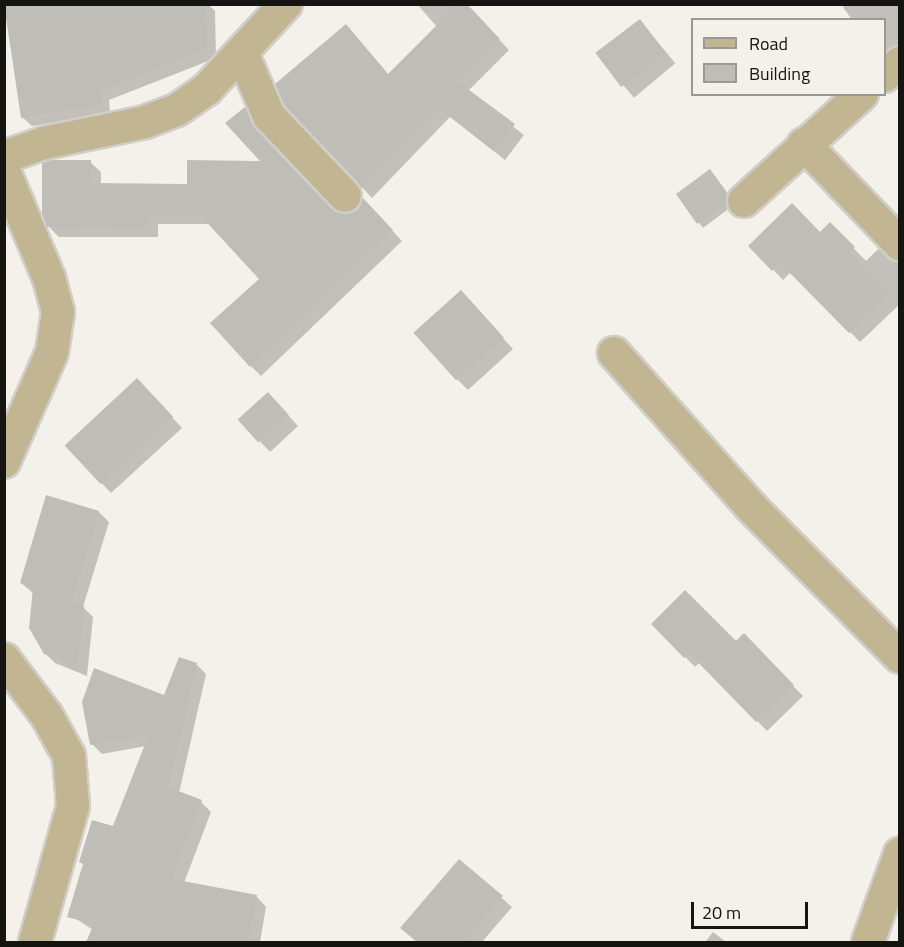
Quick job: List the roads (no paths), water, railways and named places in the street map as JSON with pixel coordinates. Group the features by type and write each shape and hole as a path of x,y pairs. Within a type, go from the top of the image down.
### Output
{"street":[{"path":"4,157 44,143 145,122 177,110 207,89 286,4"},
{"path":"242,53 268,116 345,196"},
{"path":"886,75 900,63"},
{"path":"744,201 804,144 860,96"},
{"path":"804,144 900,244"},
{"path":"4,171 50,278 58,312 52,352 4,462"},
{"path":"614,353 751,507 900,657"},
{"path":"4,659 47,716 69,756 74,806 35,942"},
{"path":"868,942 900,854"}]}
